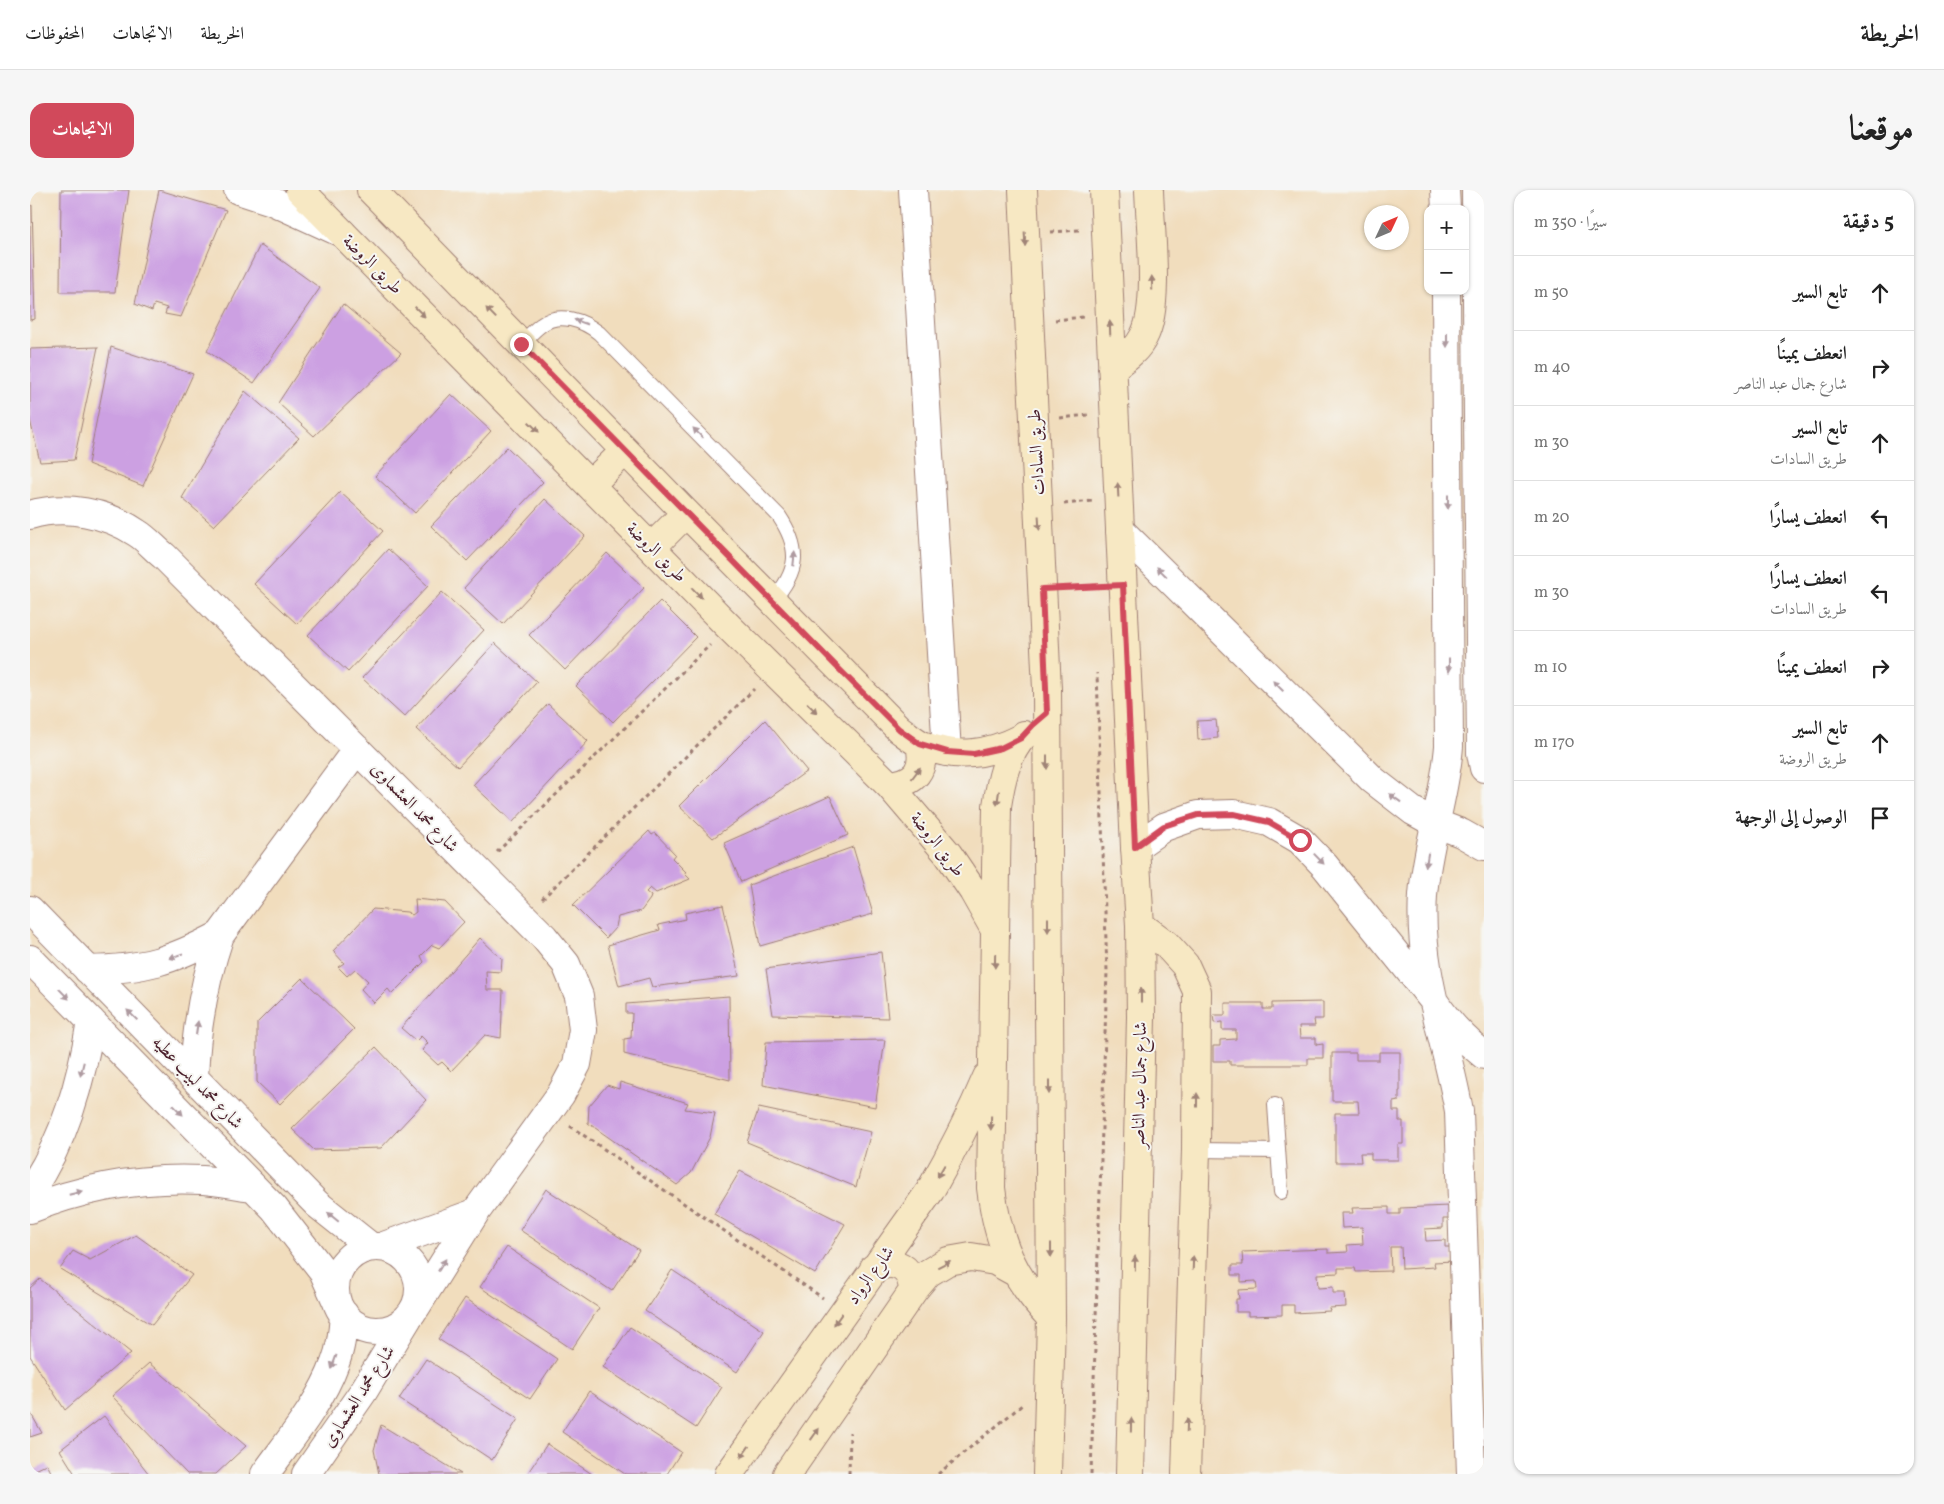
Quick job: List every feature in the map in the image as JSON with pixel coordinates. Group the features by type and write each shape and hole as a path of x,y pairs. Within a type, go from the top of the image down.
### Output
{"street":[{"path":"238,190 272,201 343,234"},
{"name":"طريق الروضة","path":"300,190 591,484 729,627 889,785 920,818 948,854 996,930"},
{"path":"371,190 899,729 920,744 947,752 974,754 1001,748 1021,738"},
{"path":"913,190 947,752"},
{"name":"طريق السادات","path":"1023,190 1047,713"},
{"path":"1104,190 1123,585"},
{"path":"1112,368 1131,355 1144,336 1152,314 1149,190"},
{"path":"1446,190 1446,205"},
{"path":"1476,190 1480,226 1481,753 1484,768"},
{"path":"1446,295 1449,746 1447,772 1427,860 1423,914 1426,969 1459,1111 1471,1474"},
{"path":"591,484 625,450"},
{"name":"شارع محمد العشماوى","path":"30,515 72,510 106,517 138,533 164,556 544,937 566,964 580,996 583,1030 577,1064 561,1094 475,1213 363,1392 306,1474"},
{"path":"652,547 686,513"},
{"path":"1120,530 1373,780 1413,811 1484,846"},
{"name":"شارع جمال عبد الناصر","path":"1123,585 1140,925 1141,1017 1130,1474"},
{"path":"1047,713 1021,738 1000,782 997,806 991,1188 994,1218 1003,1246 1015,1272 1031,1297 1051,1318"},
{"path":"1047,713 1051,1318 1047,1474"},
{"path":"889,785 902,784 913,778 920,768 923,756 920,744"},
{"path":"194,1077 195,1041 200,1005 208,969 220,934 357,749"},
{"path":"1135,847 1164,826 1198,815 1234,814 1269,822 1300,840 1325,866 1461,1037 1484,1055"},
{"name":"شارع محمد لبيب عطيه","path":"30,910 317,1204 376,1247"},
{"path":"1140,925 1166,944 1185,965 1197,991 1196,1150 1186,1474"},
{"path":"88,970 123,969 156,963 189,951 220,934"},
{"name":"شارع محمد لبيب عطيه","path":"30,959 293,1231 323,1271 341,1308"},
{"path":"30,1191 57,1143 73,1104 84,1063 91,1021"},
{"name":"شارع الرواد","path":"729,1474 874,1268 903,1231 934,1183 974,1108 992,1064"},
{"path":"30,1209 59,1198 106,1186 155,1180 204,1180 252,1187"},
{"path":"376,1247 394,1250 406,1257 414,1268 419,1280 420,1294 412,1312 396,1327 382,1331 368,1330 355,1324 341,1308 335,1290 341,1266 349,1257 360,1250 376,1247 475,1213"},
{"path":"787,1474 913,1291 928,1273 948,1261 971,1257 994,1261 1015,1272"},
{"path":"874,1268 884,1264 896,1264 906,1270 912,1280 913,1291"},
{"name":"شارع محمد العشماوى","path":"265,1474 310,1409 331,1372 342,1337 341,1308"}],"lane":[{"path":"521,344 543,324 557,319 572,319 587,324 600,333 779,516 790,532 794,550 792,569 785,586 772,601"},
{"path":"1275,1106 1281,1192"},
{"path":"1196,1150 1278,1151"}],"path":[{"path":"1078,222 1079,240"},
{"path":"1025,233 1106,230"},
{"path":"1029,322 1109,314"},
{"path":"1082,317 1083,326"},
{"path":"1086,406 1087,425"},
{"path":"1034,420 1114,412"},
{"path":"1090,492 1091,511"},
{"path":"1038,506 1119,498"},
{"path":"1094,577 1094,586"},
{"path":"1042,589 1123,585"},
{"path":"477,871 729,627"},
{"path":"1091,1474 1107,971 1097,665"},
{"path":"524,917 774,670"},
{"path":"548,1112 843,1312"},
{"path":"938,1474 1048,1384"}],"building":[{"path":"61,190 129,190 115,292 60,292"},
{"path":"159,190 226,210 181,317 165,314 167,308 154,304 152,311 135,304"},
{"path":"30,205 32,205 35,319 30,320"},
{"path":"260,245 320,288 254,383 207,351"},
{"path":"343,304 401,353 314,436 278,403"},
{"path":"98,347 74,460 40,462 30,420 30,349"},
{"path":"111,347 193,374 143,486 88,464"},
{"path":"245,391 299,438 214,526 182,498"},
{"path":"451,394 491,431 415,513 375,476"},
{"path":"507,447 543,482 467,561 431,526"},
{"path":"340,492 383,531 297,624 254,584"},
{"path":"545,499 585,536 503,624 464,588"},
{"path":"388,549 428,586 348,672 308,635"},
{"path":"607,553 644,588 565,670 529,635"},
{"path":"442,592 484,630 404,717 362,678"},
{"path":"660,601 696,637 613,722 576,686"},
{"path":"495,643 537,682 458,767 416,729"},
{"path":"548,704 588,741 513,822 473,785"},
{"path":"765,720 807,771 713,838 679,806"},
{"path":"1216,720 1218,738 1198,740 1197,721"},
{"path":"830,796 848,835 741,882 724,843"},
{"path":"649,831 652,835 655,833 675,854 672,858 686,872 685,874 690,879 656,893 650,888 646,892 651,896 650,899 641,911 618,917 616,927 606,938 573,905"},
{"path":"853,847 873,914 760,946 749,885"},
{"path":"415,899 445,902 464,922 439,948 432,945 421,956 424,962 392,994 388,989 374,1003 361,989 368,981 355,969 347,976 338,967 344,963 333,951 373,909 407,912 412,915 416,912"},
{"path":"723,905 739,976 652,987 649,978 619,986 608,945 660,930 658,925 686,919 685,913"},
{"path":"480,938 502,959 501,972 486,971 487,990 503,990 501,1038 485,1035 451,1071 442,1062 438,1065 422,1050 428,1043 421,1036 416,1041 401,1028"},
{"path":"881,952 888,1018 773,1015 766,969"},
{"path":"302,978 354,1029 280,1104 257,1082 257,1023"},
{"path":"729,996 730,1080 624,1054 624,1039 631,1038 632,1013 626,1013 626,1004"},
{"path":"1323,1002 1323,1019 1314,1019 1315,1026 1299,1026 1300,1038 1316,1038 1316,1045 1323,1044 1323,1058 1308,1058 1308,1065 1230,1065 1230,1061 1213,1061 1213,1046 1220,1046 1220,1040 1236,1039 1236,1030 1222,1030 1222,1022 1214,1023 1213,1015 1225,1015 1225,1003 1263,1003 1263,1009 1272,1009 1272,1003"},
{"path":"885,1040 875,1107 763,1085 766,1042"},
{"path":"376,1047 426,1100 381,1148 314,1150 292,1129"},
{"path":"1379,1052 1400,1052 1399,1101 1393,1102 1393,1111 1399,1111 1399,1121 1403,1121 1403,1144 1398,1144 1398,1160 1371,1160 1371,1153 1360,1153 1361,1162 1335,1162 1335,1113 1359,1113 1358,1101 1332,1101 1332,1053 1356,1053 1356,1060 1379,1060"},
{"path":"620,1082 688,1103 685,1109 715,1113 710,1137 691,1173 677,1185 588,1123 589,1106 607,1085 619,1089"},
{"path":"759,1108 871,1132 856,1187 747,1142"},
{"path":"740,1171 845,1224 815,1274 714,1214"},
{"path":"546,1189 639,1250 612,1291 520,1230"},
{"path":"1449,1206 1450,1219 1443,1219 1443,1228 1425,1229 1426,1241 1445,1240 1445,1247 1452,1247 1453,1261 1434,1262 1435,1267 1402,1269 1401,1247 1390,1247 1391,1271 1356,1272 1355,1268 1338,1268 1338,1273 1317,1274 1318,1288 1333,1287 1333,1293 1345,1293 1346,1307 1329,1308 1330,1311 1294,1313 1294,1305 1282,1305 1282,1315 1248,1316 1248,1312 1236,1312 1236,1299 1239,1299 1238,1290 1257,1289 1256,1281 1241,1282 1241,1275 1232,1275 1232,1265 1243,1265 1242,1252 1328,1249 1328,1253 1348,1252 1347,1245 1363,1244 1362,1227 1342,1228 1341,1213 1353,1213 1352,1208 1389,1207 1389,1214 1400,1214 1400,1208"},
{"path":"136,1235 192,1275 152,1325 60,1269 73,1251 90,1260"},
{"path":"507,1247 599,1308 572,1349 480,1287"},
{"path":"672,1270 764,1331 737,1372 645,1311"},
{"path":"40,1279 131,1353 65,1410 30,1356 30,1288"},
{"path":"465,1298 557,1359 530,1399 438,1339"},
{"path":"630,1327 722,1387 696,1428 603,1367"},
{"path":"426,1359 518,1419 492,1460 399,1399"},
{"path":"149,1363 246,1446 216,1474 187,1474 112,1396"},
{"path":"589,1391 681,1452 667,1474 625,1474 562,1432"},
{"path":"30,1412 42,1433 30,1437"},
{"path":"104,1416 149,1474 75,1474 60,1450"},
{"path":"381,1425 461,1474 379,1474 374,1450"},
{"path":"547,1444 592,1474 527,1474"},
{"path":"47,1464 52,1474 30,1474 30,1472"}],"route":[{"path":"521,344 836,666 899,729 920,744 947,752 974,754 1001,748 1021,738 1047,713 1042,589 1123,585 1135,847 1164,826 1198,815 1234,814 1269,822 1300,840"}]}
